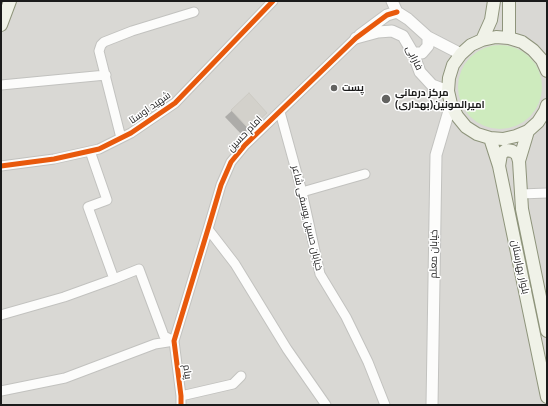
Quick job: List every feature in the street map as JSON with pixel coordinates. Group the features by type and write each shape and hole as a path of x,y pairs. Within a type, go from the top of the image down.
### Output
{"main road":[{"path":"1,24 10,1"},
{"path":"482,40 491,20 494,1"},
{"path":"509,1 509,38"},
{"path":"545,64 533,50 522,42 509,38 496,37 482,40 470,46 460,54 453,65 449,78 448,91 451,104 457,116 466,126 477,134 490,138 509,138 528,131 538,122 546,109"},
{"name":"بلوار بهارستان","path":"528,131 520,161 522,209 547,331"},
{"name":"بلوار بهارستان","path":"490,138 499,166 547,397"},
{"path":"499,166 501,154 506,150 512,151 516,154 520,161"}],"street":[{"name":"شهید اوستا","path":"1,166 54,159 99,149 131,132 175,103 273,1"},
{"name":"فارابی","path":"392,1 397,12 408,19 428,37 460,54"},
{"path":"121,138 99,51 101,45 104,42 132,31 194,12"},
{"name":"امام حسین","path":"174,341 220,185 231,162 245,145 356,38 387,15 397,12"},
{"name":"فارابی","path":"356,38 378,32 392,31 403,36 413,53 420,72 432,85 448,91"},
{"path":"413,53 422,53 428,46 428,37"},
{"path":"1,85 106,75"},
{"name":"خیابان معلم","path":"432,405 436,155 451,104"},
{"name":"خیابان حسین یوسفی شاعر","path":"280,112 302,192 320,274 346,317 368,362 385,405"},
{"path":"90,151 107,200 88,207 114,279"},
{"path":"302,192 365,174"},
{"path":"521,194 547,193"},
{"path":"208,229 235,264 288,349 326,405"},
{"path":"1,315 64,298 139,269 164,336 174,341"},
{"path":"1,391 65,378 155,344 174,341"},
{"name":"پیام","path":"174,341 181,400"},
{"path":"181,400 233,384 241,376"}],"shaded area":[{"path":"1,1 547,1 547,405 1,405"}],"green space":[{"path":"500,45 508,46 523,52 535,64 541,79 541,95 535,110 523,122 508,128 500,129 492,128 477,122 465,110 459,95 458,87 459,79 465,64 477,52 492,46"}],"building":[{"path":"249,93 267,113 249,129 231,110"}],"cycle path":[{"path":"1,166 54,159 99,149 131,133 175,103 273,1"},
{"path":"181,405 174,341 221,185 231,162 245,145 356,38 387,15 397,12"}],"place":[{"name":"پست","path":"334,88"},
{"name":"مرکز درمانی امیرالمونین(بهداری)","path":"386,99"}]}
